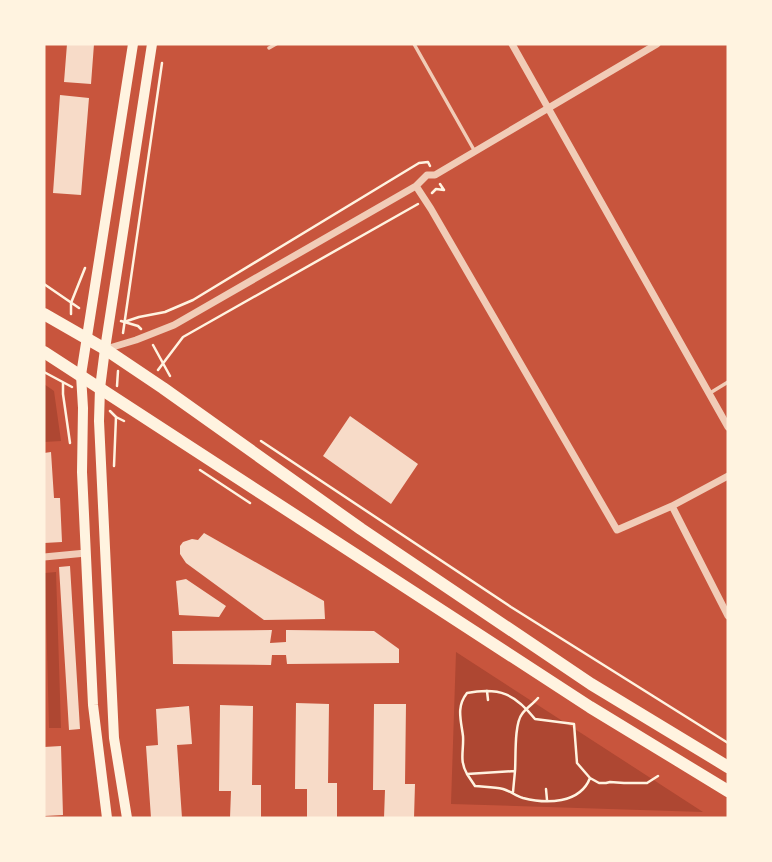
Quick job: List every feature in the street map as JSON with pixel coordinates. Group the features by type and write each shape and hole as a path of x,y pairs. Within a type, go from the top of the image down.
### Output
{"main road":[{"path":"107,818 93,705 80,375 133,44"},
{"path":"127,818 114,738 99,435 100,388 152,44"},
{"path":"44,314 152,380 361,529 592,684 728,767"},
{"path":"44,352 590,707 728,791"}],"street":[{"path":"512,44 728,427"},
{"path":"105,349 174,324 416,186 427,174 435,175 657,44"},
{"path":"416,186 432,209 617,530 672,506 728,476"},
{"path":"672,506 728,616"},
{"path":"44,557 86,553"}],"lane":[{"path":"269,48 276,44"},
{"path":"414,44 475,152"},
{"path":"710,393 728,382"}],"path":[{"path":"122,344 163,57"},
{"path":"125,322 165,312 193,300 419,163"},
{"path":"152,380 162,362 183,337 425,200 436,189"},
{"path":"44,285 89,316"},
{"path":"110,318 138,326 148,335 169,376"},
{"path":"114,467 120,359"},
{"path":"116,416 129,414 134,409"},
{"path":"258,439 511,607 728,743"},
{"path":"487,691 488,700"},
{"path":"590,778 588,785 576,796 568,799 523,798 506,790 475,786 462,765 463,737 459,711 462,699 467,693 487,691 507,694 535,719 574,724 577,763 590,778 600,783 648,783 659,776"},
{"path":"515,795 517,724 521,715 538,698"},
{"path":"467,774 515,771"},
{"path":"546,789 547,800"}],"shaded area":[{"path":"44,384 54,391 61,441 44,442"},
{"path":"56,572 61,728 49,728 45,573"},
{"path":"456,652 703,812 451,804"}],"building":[{"path":"67,44 94,44 91,84 64,82"},
{"path":"60,95 89,98 81,195 53,193"},
{"path":"350,416 418,464 391,504 323,456"},
{"path":"51,452 54,498 60,498 62,542 44,543 44,453"},
{"path":"204,533 324,601 325,619 264,620 186,563 180,554 180,546 192,539 198,540"},
{"path":"70,566 80,729 69,730 59,567"},
{"path":"186,579 226,606 219,617 179,615 176,581"},
{"path":"272,630 270,643 286,642 286,630 374,631 399,649 399,663 287,664 286,655 272,655 271,665 173,664 172,631"},
{"path":"296,703 329,704 328,783 337,783 337,818 307,818 307,789 295,789"},
{"path":"374,704 406,704 405,784 415,784 414,818 384,818 385,790 373,790"},
{"path":"220,705 253,706 252,785 261,785 261,818 230,818 231,791 219,791"},
{"path":"189,706 192,744 177,745 182,818 151,818 146,746 158,745 156,709"},
{"path":"61,746 63,815 44,816 44,747"}]}
